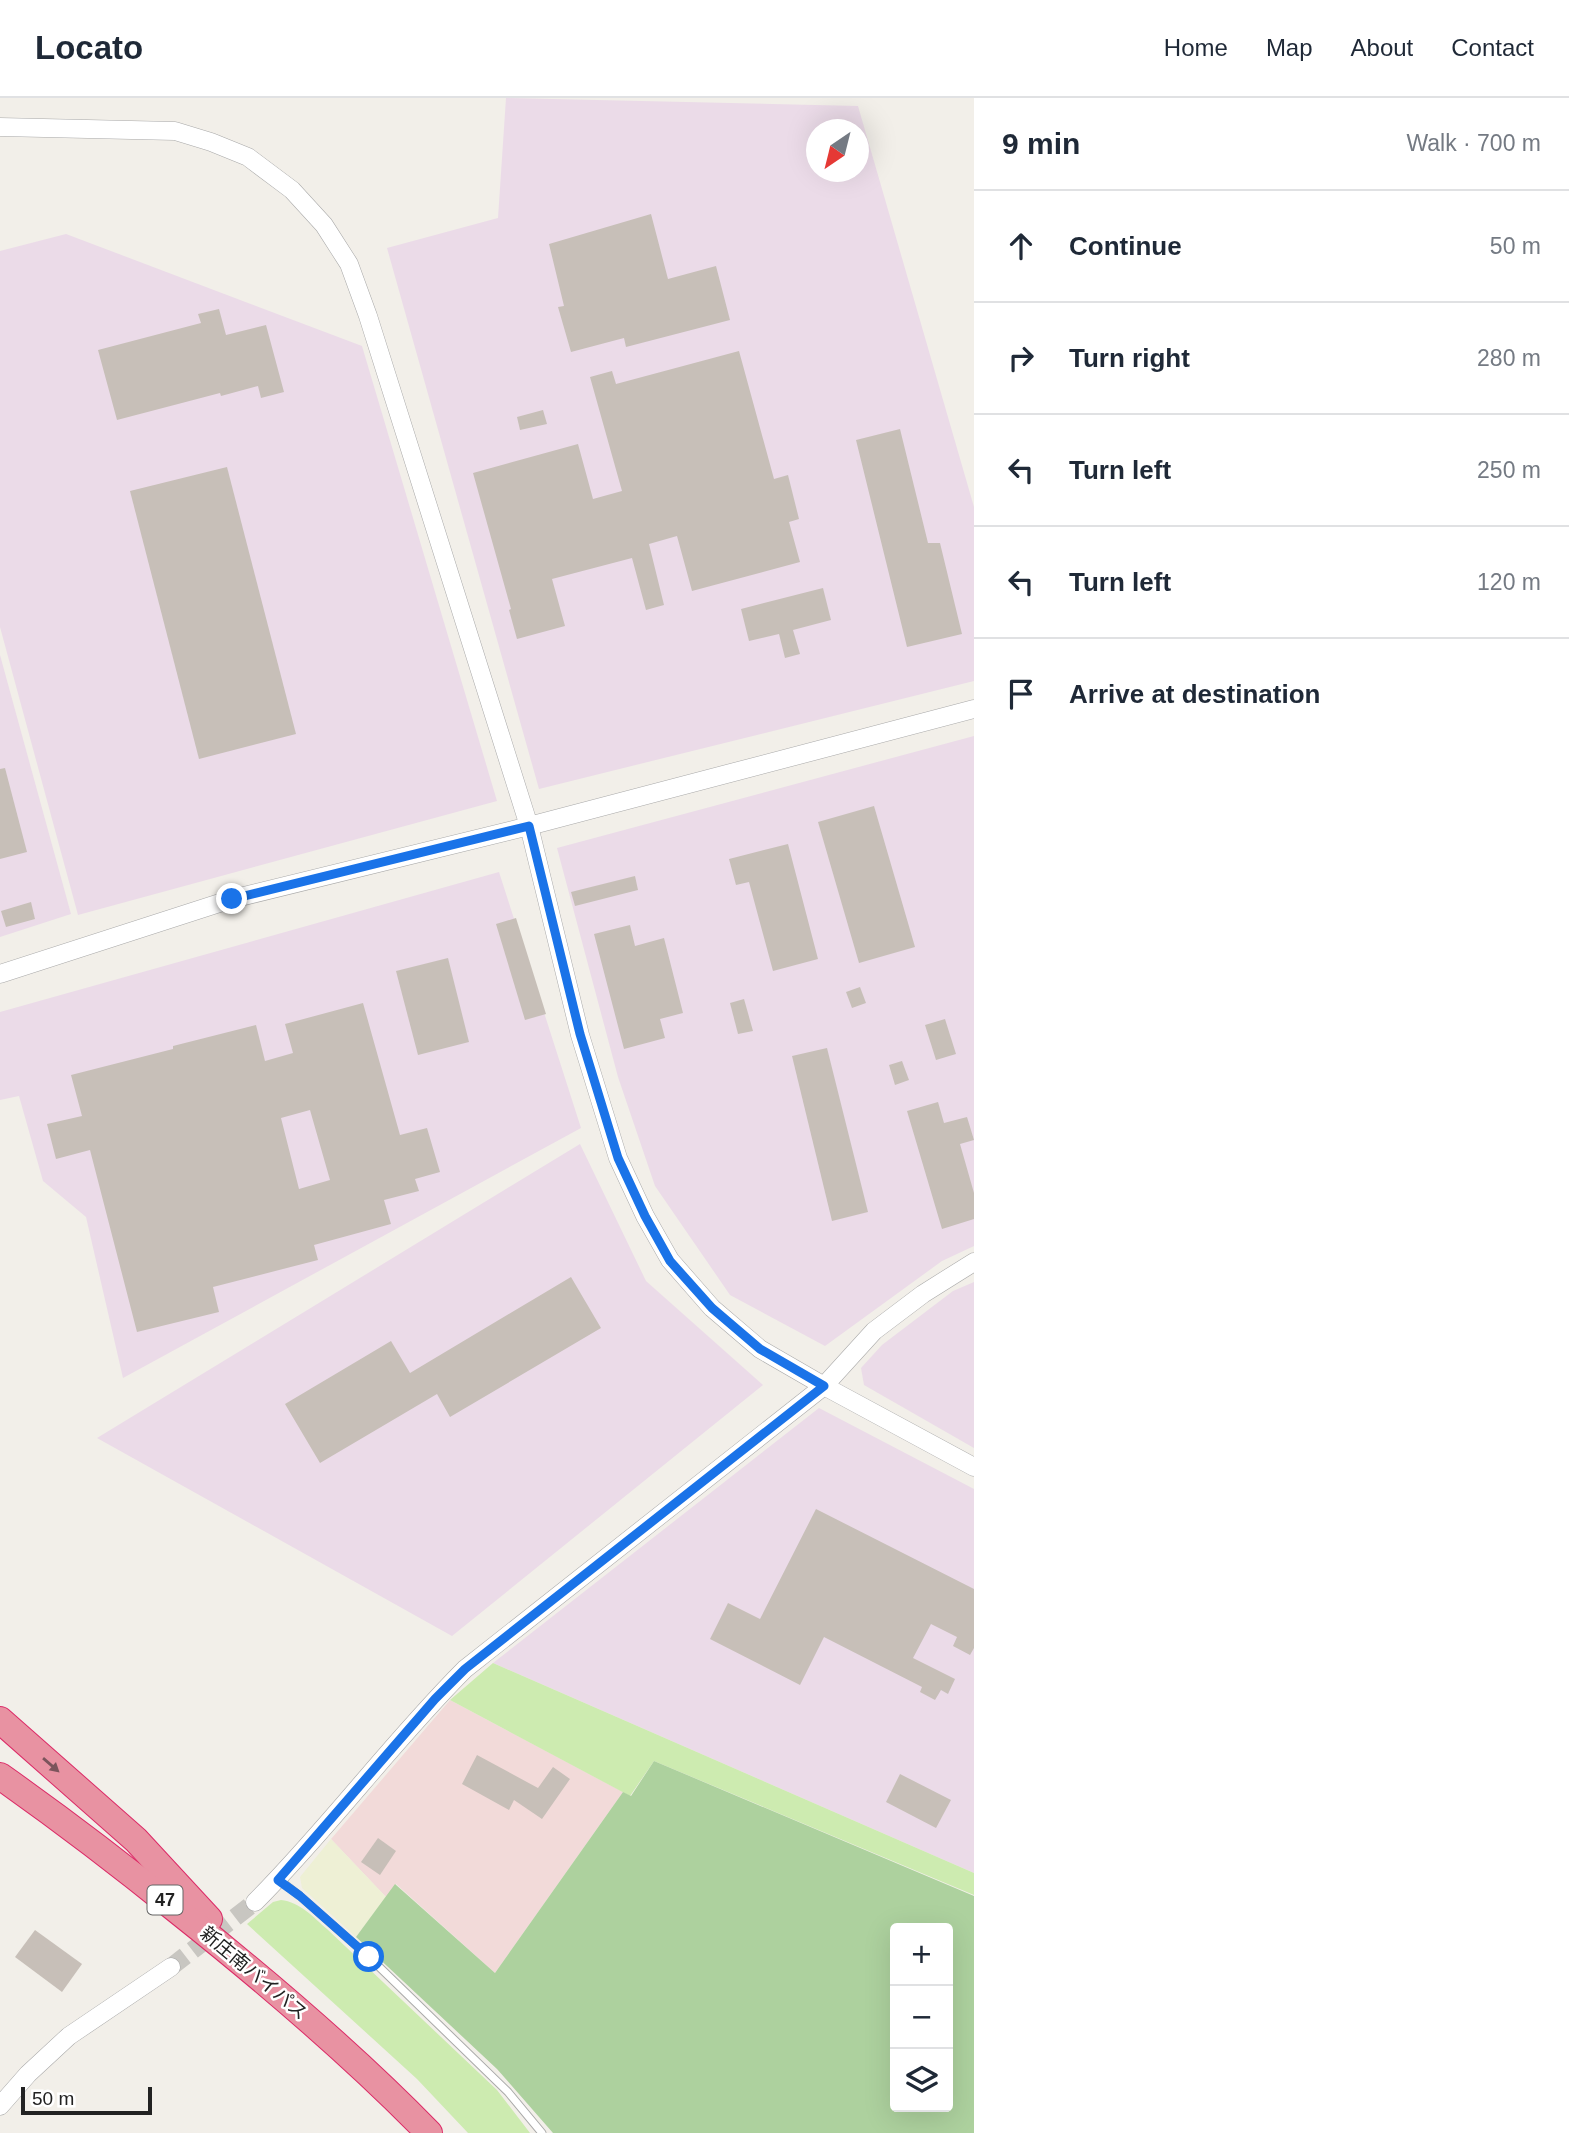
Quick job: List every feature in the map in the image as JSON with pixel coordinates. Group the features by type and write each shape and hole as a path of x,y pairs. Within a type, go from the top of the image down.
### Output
{"highway":[{"path":"0,1720 136,1840 263,1978"},
{"name":"新庄南バイパス","path":"0,1776 67,1823 263,1978 379,2081 429,2133"},
{"path":"0,1790 67,1823"}],"street":[{"path":"0,127 175,131 248,157 292,190 324,225 349,264 368,316 529,826 580,1034 618,1158 645,1216 670,1261 712,1308 760,1349 974,1466"},
{"path":"0,974 232,899 529,826 974,709"},
{"path":"255,1902 278,1880 435,1699 465,1669 824,1386 874,1331 923,1294 974,1262"},
{"path":"0,2106 28,2074 69,2036 172,1967"}],"lane":[{"path":"278,1880 369,1957 508,2092 542,2133"}],"shaded area":[{"path":"506,98 858,106 862,119 806,119 806,182 869,182 869,144 974,507 974,681 539,789 387,248 498,218"},
{"path":"66,234 362,346 497,801 78,915 0,627 0,251"},
{"path":"0,655 71,914 0,937"},
{"path":"974,736 974,1246 942,1261 825,1346 730,1295 655,1186 618,1077 557,848"},
{"path":"499,872 581,1128 123,1378 86,1217 43,1181 19,1096 0,1100 0,1012"},
{"path":"580,1144 646,1281 763,1385 452,1636 97,1438"},
{"path":"974,1282 974,1448 864,1385 861,1368 882,1345 953,1291"},
{"path":"819,1408 974,1489 974,1873 493,1663"},
{"path":"450,1700 623,1792 495,1973 396,1884 386,1897 331,1839"}],"green space":[{"path":"493,1663 974,1873 974,1895 654,1761 630,1796 450,1700"},
{"path":"654,1761 974,1896 974,2133 553,2133 497,2069 356,1937 395,1884 495,1973 623,1792 631,1796"},
{"path":"331,1839 386,1897 356,1937 302,1888 300,1877"},
{"path":"281,1900 300,1907 327,1929 497,2090 530,2133 468,2133 417,2079 247,1924 273,1902"}],"building":[{"path":"651,214 668,279 716,266 730,320 626,347 624,338 571,352 558,307 564,306 549,244"},
{"path":"219,309 226,335 266,325 284,392 261,398 258,386 221,396 220,393 117,420 98,350 201,323 198,314"},
{"path":"739,351 774,479 788,475 799,519 789,522 800,562 692,591 677,536 649,544 664,605 646,610 632,558 552,579 565,626 517,639 473,473 578,444 593,499 622,491 590,377 612,371 616,384"},
{"path":"543,410 547,424 520,430 517,417"},
{"path":"900,429 928,543 940,543 962,634 907,647 856,440"},
{"path":"227,467 296,734 199,759 130,491"},
{"path":"823,588 831,620 793,630 800,654 785,658 779,634 749,641 741,609"},
{"path":"5,768 27,852 0,859 0,769"},
{"path":"874,806 915,947 859,963 818,822"},
{"path":"788,844 818,959 773,971 749,882 736,885 729,859"},
{"path":"635,876 638,890 575,906 571,892"},
{"path":"31,902 35,919 6,927 1,911"},
{"path":"516,918 546,1014 525,1020 496,924"},
{"path":"630,925 635,946 664,938 683,1013 660,1019 665,1038 624,1049 594,934"},
{"path":"448,958 469,1042 418,1055 396,971"},
{"path":"860,987 866,1003 852,1008 846,992"},
{"path":"744,999 753,1031 738,1034 730,1003"},
{"path":"363,1003 400,1135 427,1128 440,1172 415,1179 419,1191 384,1200 391,1224 314,1245 318,1260 213,1287 219,1312 137,1332 90,1150 56,1159 47,1124 82,1116 71,1075 256,1025 265,1061 293,1053 285,1024","holes":["310,1110 330,1180 299,1189 281,1118"]},
{"path":"945,1019 956,1054 936,1060 925,1025"},
{"path":"827,1048 868,1212 832,1221 792,1056"},
{"path":"902,1061 909,1080 895,1085 889,1065"},
{"path":"938,1102 944,1123 967,1117 974,1140 960,1144 974,1193 974,1219 942,1229 907,1111"},
{"path":"571,1277 601,1328 450,1417 437,1394 320,1463 285,1404 391,1341 410,1373"},
{"path":"816,1509 974,1589 974,1648 970,1655 953,1646 957,1637 931,1624 913,1658 955,1679 948,1694 941,1690 935,1700 920,1692 922,1687 824,1637 800,1685 710,1639 728,1603 760,1619"},
{"path":"477,1755 538,1788 553,1767 570,1779 542,1819 514,1800 509,1810 462,1784"},
{"path":"900,1774 951,1800 936,1828 886,1802"},
{"path":"378,1838 396,1851 380,1875 361,1862"},
{"path":"35,1930 82,1964 62,1992 15,1957"}],"tunnel":[{"path":"171,1967 255,1902"}],"route":[{"path":"232,899 529,826 580,1034 618,1158 645,1216 670,1261 712,1308 760,1349 824,1386 465,1669 435,1699 278,1880 369,1957"}]}
